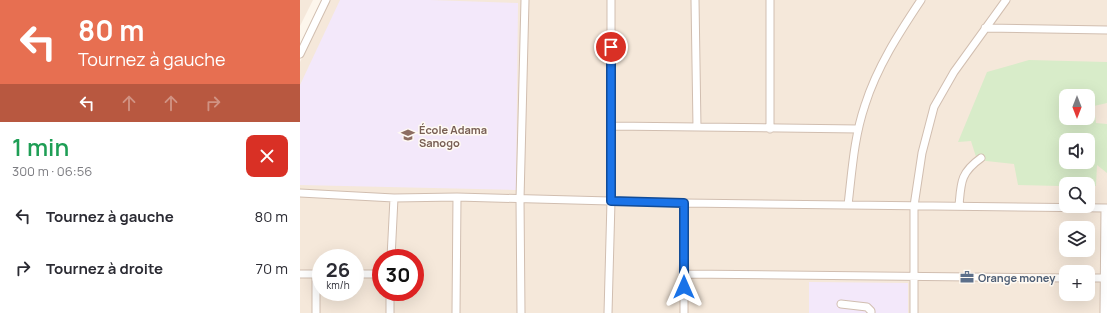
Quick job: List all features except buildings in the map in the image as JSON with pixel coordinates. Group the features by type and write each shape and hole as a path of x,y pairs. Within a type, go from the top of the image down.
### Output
{"street":[{"path":"300,54 326,0"},
{"path":"520,313 520,199 525,0"},
{"path":"608,313 611,201 611,0"},
{"path":"695,0 697,126"},
{"path":"770,0 770,129"},
{"path":"848,205 852,162 858,129 865,104 879,69 921,0"},
{"path":"914,313 914,206 922,153 934,107 954,72 984,28 1006,0"},
{"path":"984,28 1107,30"},
{"path":"611,126 858,129"},
{"path":"959,206 963,178 971,165 981,158"},
{"path":"300,193 394,198 457,197 684,203 1106,208 1106,278 1104,313"},
{"path":"456,313 457,197"},
{"path":"391,249 394,198"},
{"path":"684,203 684,313"},
{"path":"300,274 312,274"},
{"path":"684,274 914,275 1059,278"},
{"path":"1095,278 1106,278"},
{"path":"316,313 317,301"},
{"path":"390,301 390,313"},
{"path":"841,304 867,307 871,313"}],"shaded area":[{"path":"300,0 313,0 300,26"},
{"path":"330,0 1107,0 1107,313 300,313 300,62"},
{"name":"École Adama Sanogo","path":"340,0 430,0 518,3 516,190 300,185 300,85"},
{"path":"809,282 908,283 908,313 809,313"}],"green space":[{"path":"1029,60 1107,62 1107,103 1095,106 1095,89 1059,89 1059,125 1095,125 1095,114 1096,123 1107,124 1107,173 1097,165 1096,186 1095,177 1059,177 1059,186 1018,185 1014,164 977,160 971,141 958,142 987,72"}],"place":[{"name":"École Adama Sanogo","path":"408,135"},
{"name":"Orange money","path":"967,277"}],"route":[{"path":"611,47 611,201 684,203 684,287"}]}
